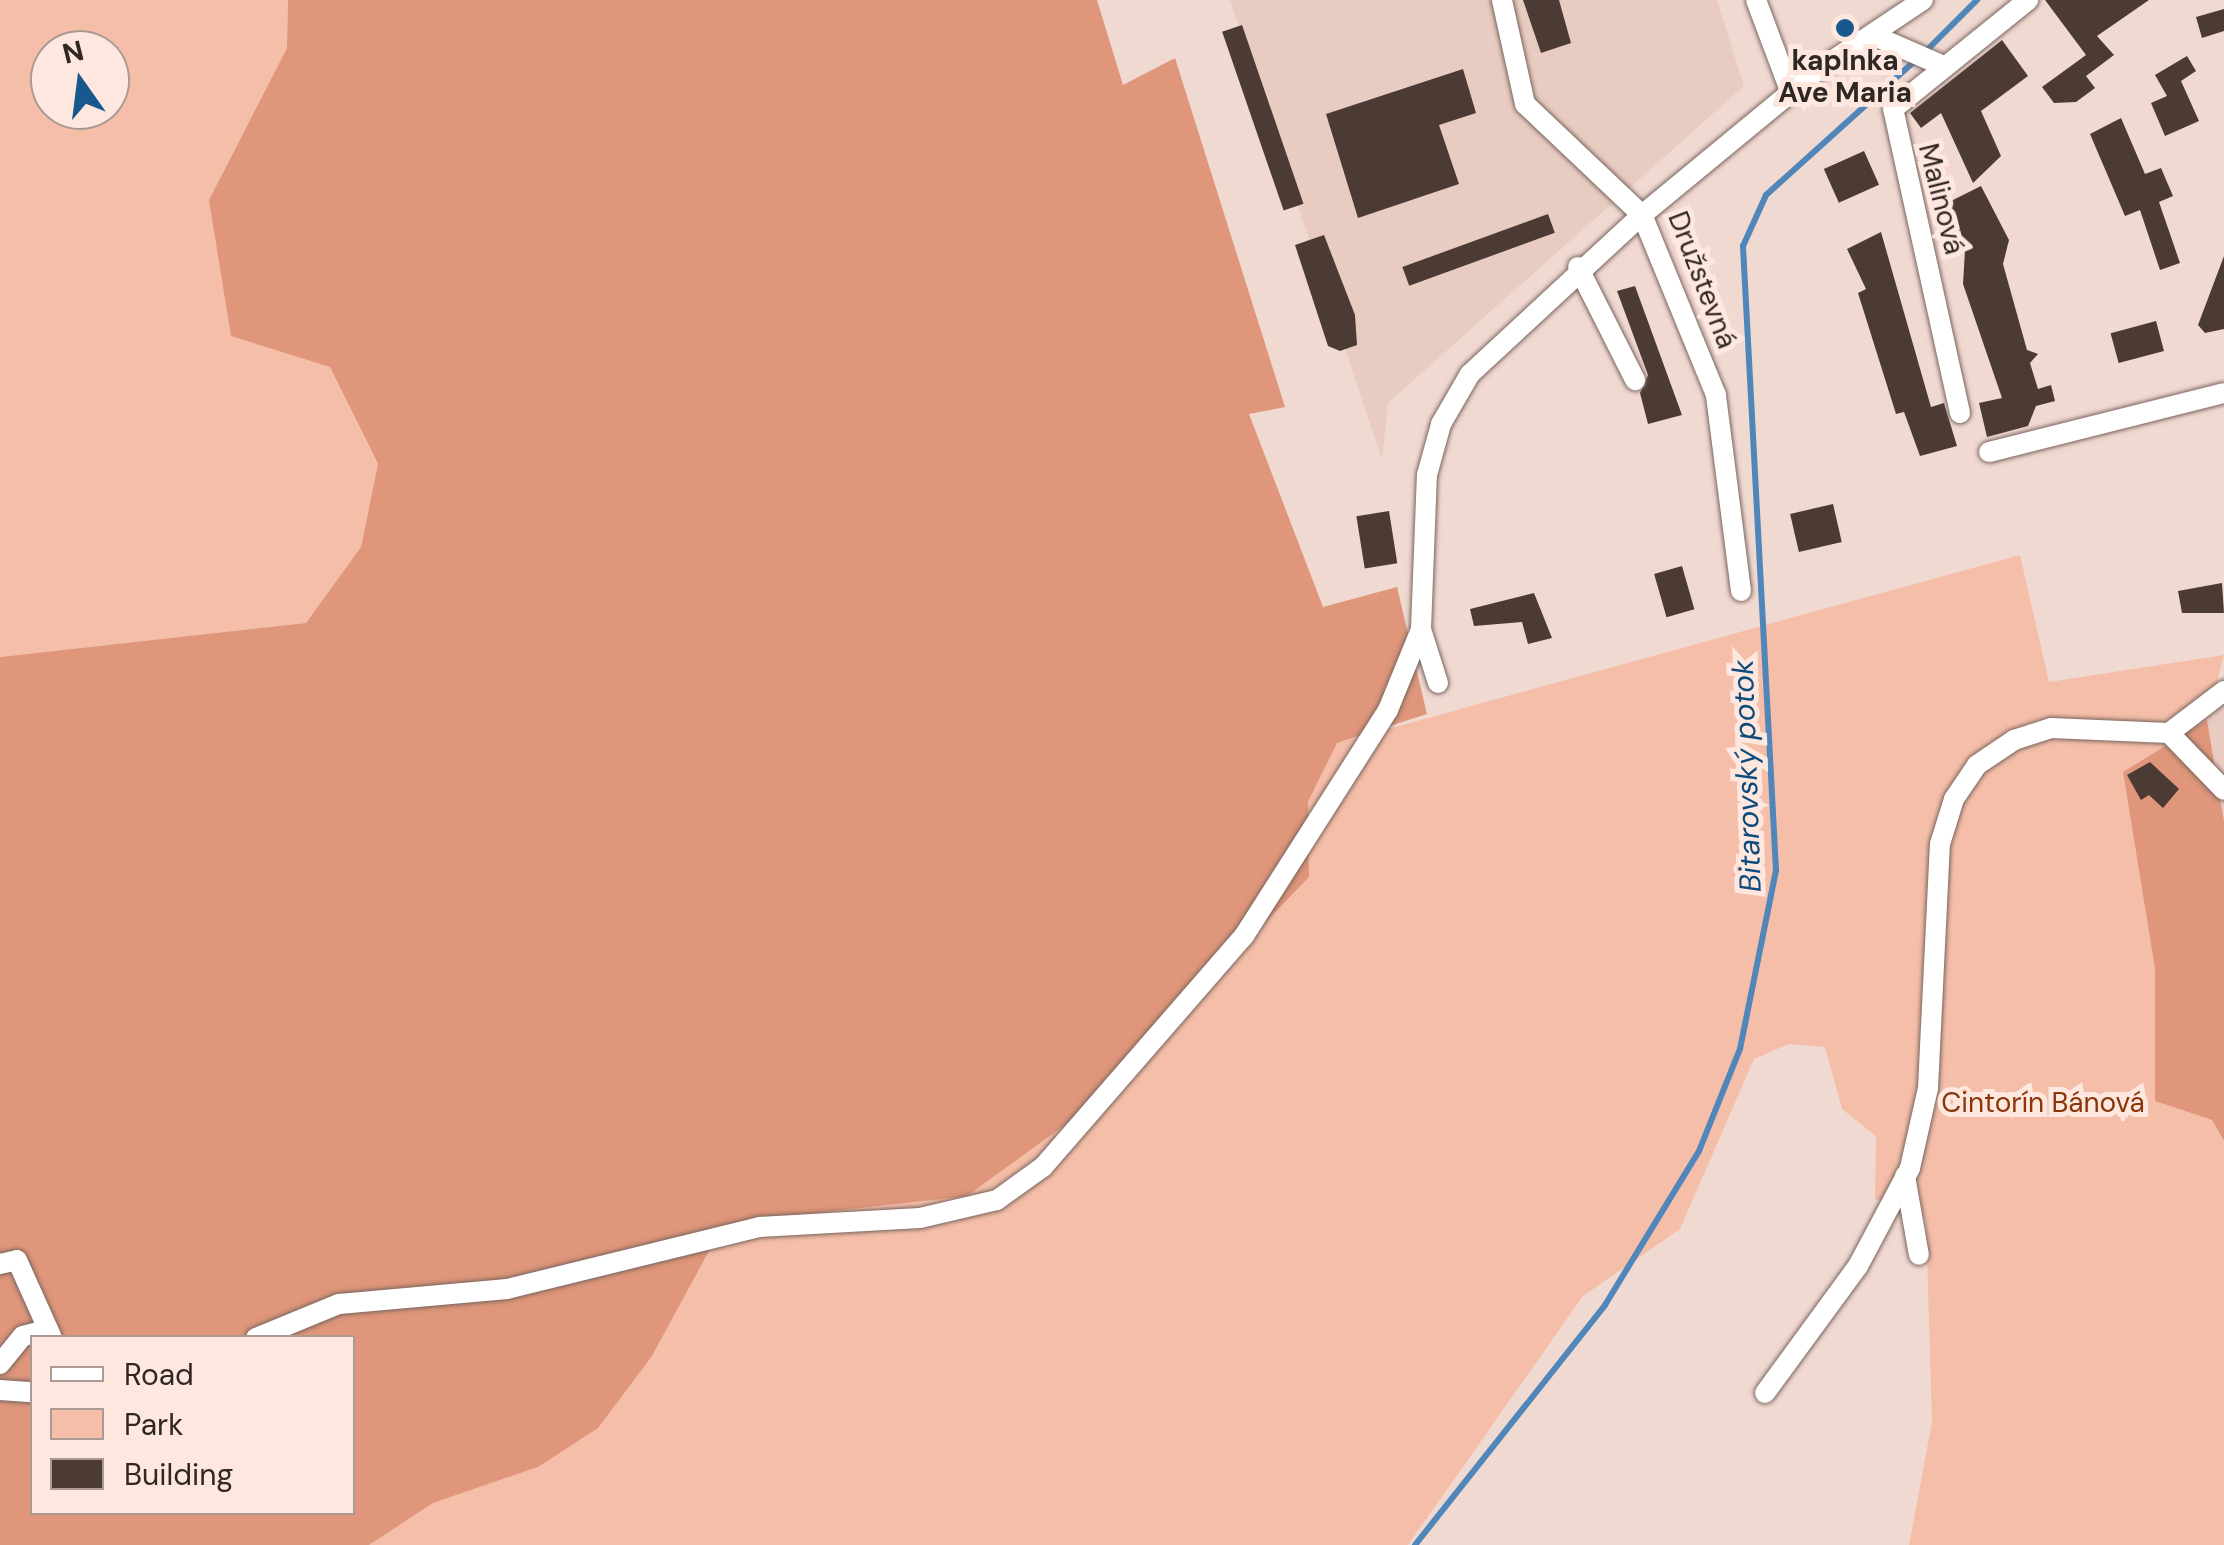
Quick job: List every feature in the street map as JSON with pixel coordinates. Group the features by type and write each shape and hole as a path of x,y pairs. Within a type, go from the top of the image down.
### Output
{"street":[{"path":"1438,683 1421,629 1426,475 1440,424 1470,374 1578,267 1642,215 1525,104 1502,0"},
{"path":"1756,0 1791,93"},
{"name":"Družstevná","path":"1740,591 1716,395 1642,215 1791,93 1883,40 1922,0"},
{"name":"Malinová","path":"1960,413 1960,383 1893,122 1900,98 1931,61 2028,0"},
{"path":"1883,40 1931,61"},
{"path":"1578,267 1635,380"},
{"path":"1989,452 2224,393"},
{"path":"263,1335 340,1304 507,1289 759,1227 920,1218 997,1200 1043,1167 1244,936 1388,710 1421,629"},
{"path":"1765,1393 1858,1266 1906,1176 1928,1088 1940,844 1954,799 1977,765 2052,728 2169,732 2224,691"},
{"path":"2169,732 2224,790"},
{"path":"1906,1176 1919,1255"},
{"path":"0,1264 17,1260 49,1334"},
{"path":"0,1364 23,1336 30,1335"},
{"path":"0,1390 30,1392"}],"shaded area":[{"path":"288,0 1097,0 1123,85 1175,58 1285,407 1249,414 1323,607 1397,587 1427,714 1337,743 1308,802 1309,877 1084,1111 967,1196 752,1220 709,1251 652,1356 598,1428 538,1467 433,1503 369,1545 0,1545 0,657 306,623 361,547 378,464 330,367 231,336 209,200 287,48"},
{"path":"1230,0 1717,0 1744,86 1388,403 1382,460"},
{"path":"2224,673 2224,821 2207,720"},
{"path":"2207,720 2224,821 2224,1141 2212,1120 2155,1101 2155,969 2123,772"}],"green space":[{"path":"0,0 288,0 287,48 209,200 330,367 378,465 361,547 306,623 0,657"},
{"name":"Cintorín Bánová","path":"2020,555 2049,682 2224,655 2207,720 2123,772 2155,969 2155,1101 2212,1120 2224,1142 2224,1545 1909,1545 1932,1422 1926,1220 1875,1199 1876,1136 1842,1109 1825,1047 1789,1044 1754,1059 1680,1229 1583,1296 1408,1545 369,1545 433,1503 538,1467 652,1356 709,1251 1309,877 1308,802 1337,743"}],"building":[{"path":"1523,0 1559,0 1571,43 1541,53"},
{"path":"2045,0 2149,0 2097,36 2114,55 2086,76 2095,88 2076,102 2054,103 2042,87 2086,55"},
{"path":"2224,9 2224,31 2202,38 2196,17"},
{"path":"1242,25 1304,204 1284,211 1222,32"},
{"path":"2002,40 2028,76 1981,111 2001,156 1973,183 1941,113 1921,128 1910,113"},
{"path":"2187,56 2196,71 2181,81 2199,121 2165,136 2151,103 2167,96 2155,75"},
{"path":"1463,69 1476,113 1439,125 1459,184 1358,218 1326,114"},
{"path":"2121,118 2145,174 2161,168 2173,196 2159,202 2180,263 2160,270 2140,210 2125,216 2090,134"},
{"path":"1864,151 1879,185 1839,203 1824,169"},
{"path":"1981,186 2009,240 2003,264 2027,350 2038,354 2030,363 2038,389 2051,385 2055,401 2036,406 2028,426 1987,437 1979,403 2002,398 1963,284 1965,250 1943,205"},
{"path":"1548,214 1555,233 1409,286 1402,267"},
{"path":"1881,232 1931,407 1944,403 1957,446 1920,456 1904,412 1896,414 1858,293 1866,289 1847,249"},
{"path":"1324,235 1355,315 1357,345 1340,351 1328,346 1295,245"},
{"path":"2224,256 2224,329 2205,333 2198,325"},
{"path":"1635,286 1682,415 1648,424 1640,393 1648,375 1617,291"},
{"path":"2156,321 2164,351 2119,363 2111,333"},
{"path":"1833,504 1842,542 1799,552 1790,514"},
{"path":"1389,511 1397,563 1365,569 1356,516"},
{"path":"1682,566 1694,609 1667,617 1654,574"},
{"path":"2222,583 2224,613 2182,613 2178,591"},
{"path":"1534,593 1552,638 1528,644 1522,622 1474,626 1470,609"},
{"path":"2150,762 2179,789 2163,808 2149,795 2141,800 2127,775"}],"waterway":[{"name":"Bitarovský potok","path":"1925,52 1977,0"},
{"name":"Bitarovský potok","path":"1415,1545 1605,1305 1699,1151 1740,1049 1776,870 1743,246 1766,195 1916,60"}],"place":[{"name":"kaplnka Ave Maria","path":"1845,28"}]}
